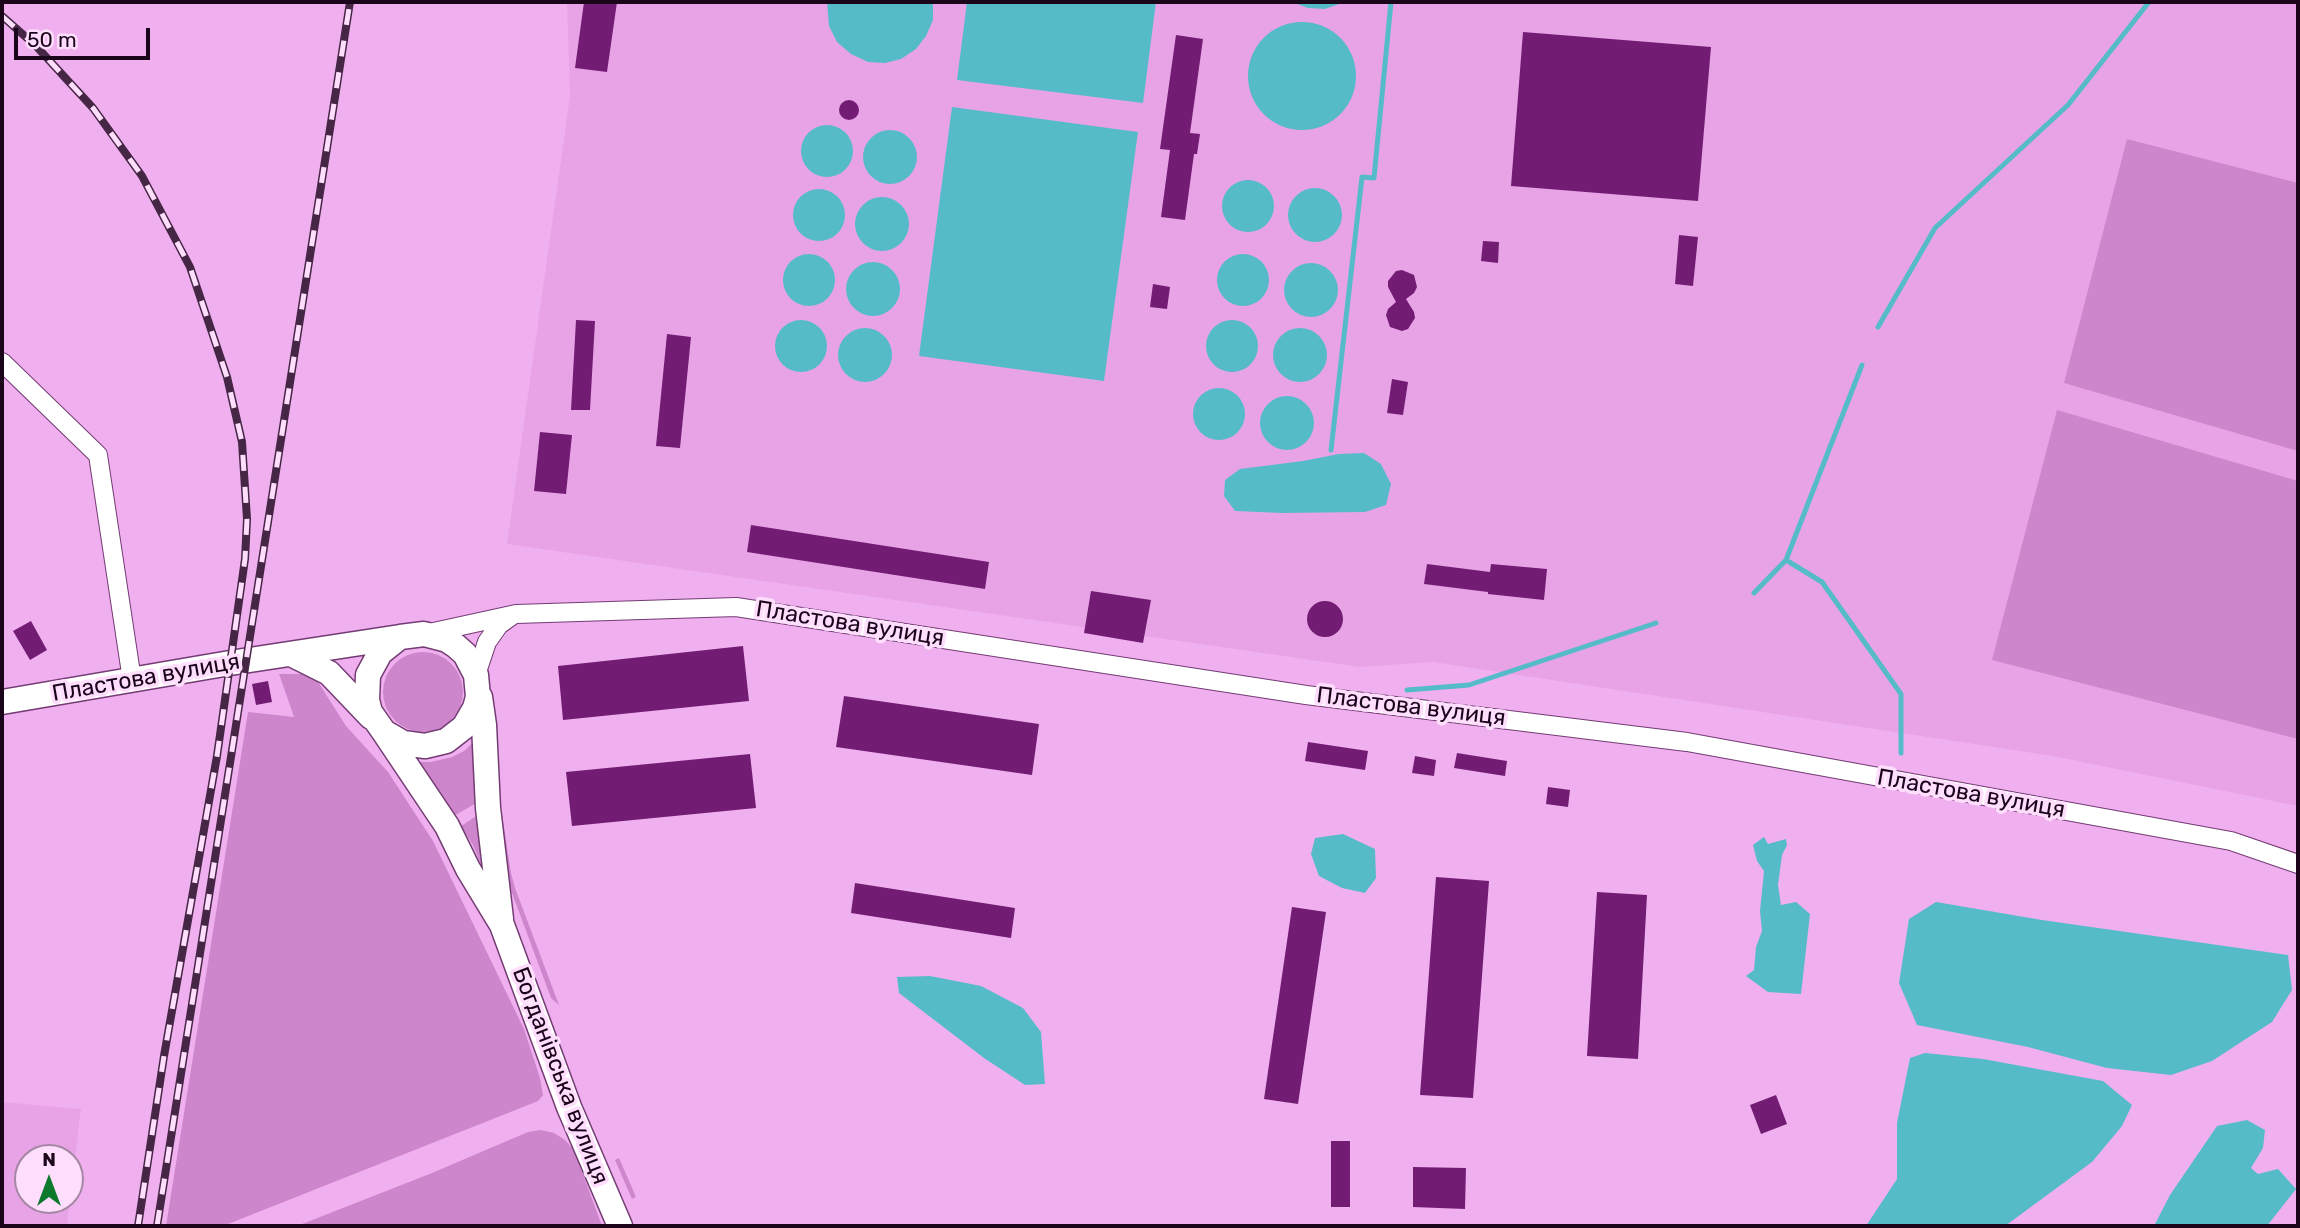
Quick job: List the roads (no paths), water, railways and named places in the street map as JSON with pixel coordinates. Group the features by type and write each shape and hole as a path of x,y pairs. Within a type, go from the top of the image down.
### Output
{"main road":[{"name":"Пластова вулиця","path":"2,702 412,636"},
{"path":"291,654 329,673 380,727 393,738 414,746 425,746 446,741 456,735 471,718 475,708 477,681 465,654 447,640 412,636 380,653 368,675 367,700 380,727"},
{"name":"Богданівська вулиця","path":"477,681 483,716 488,808 502,925"},
{"name":"Богданівська вулиця","path":"380,727 447,826 468,869 502,925 569,1107 620,1226"}],"street":[{"path":"2,362 98,455 132,680"},
{"name":"Пластова вулиця","path":"412,636 516,614 736,607 1306,695 1687,742 2231,841 2298,864"},
{"path":"477,681 487,642 499,625 516,614"}],"waterway":[{"path":"1331,450 1362,177 1374,178 1391,2"},
{"path":"1878,327 1935,228 2068,105 2149,2"},
{"path":"1754,593 1786,560 1862,365"},
{"path":"1786,560 1822,582 1901,694 1901,753"},
{"path":"1407,690 1469,685 1656,623"}],"railway":[{"path":"157,1226 350,2"},
{"path":"2,16 36,46 93,108 142,176 190,267 227,377 242,442 247,519 245,559 217,756 164,1056 138,1226"}]}
